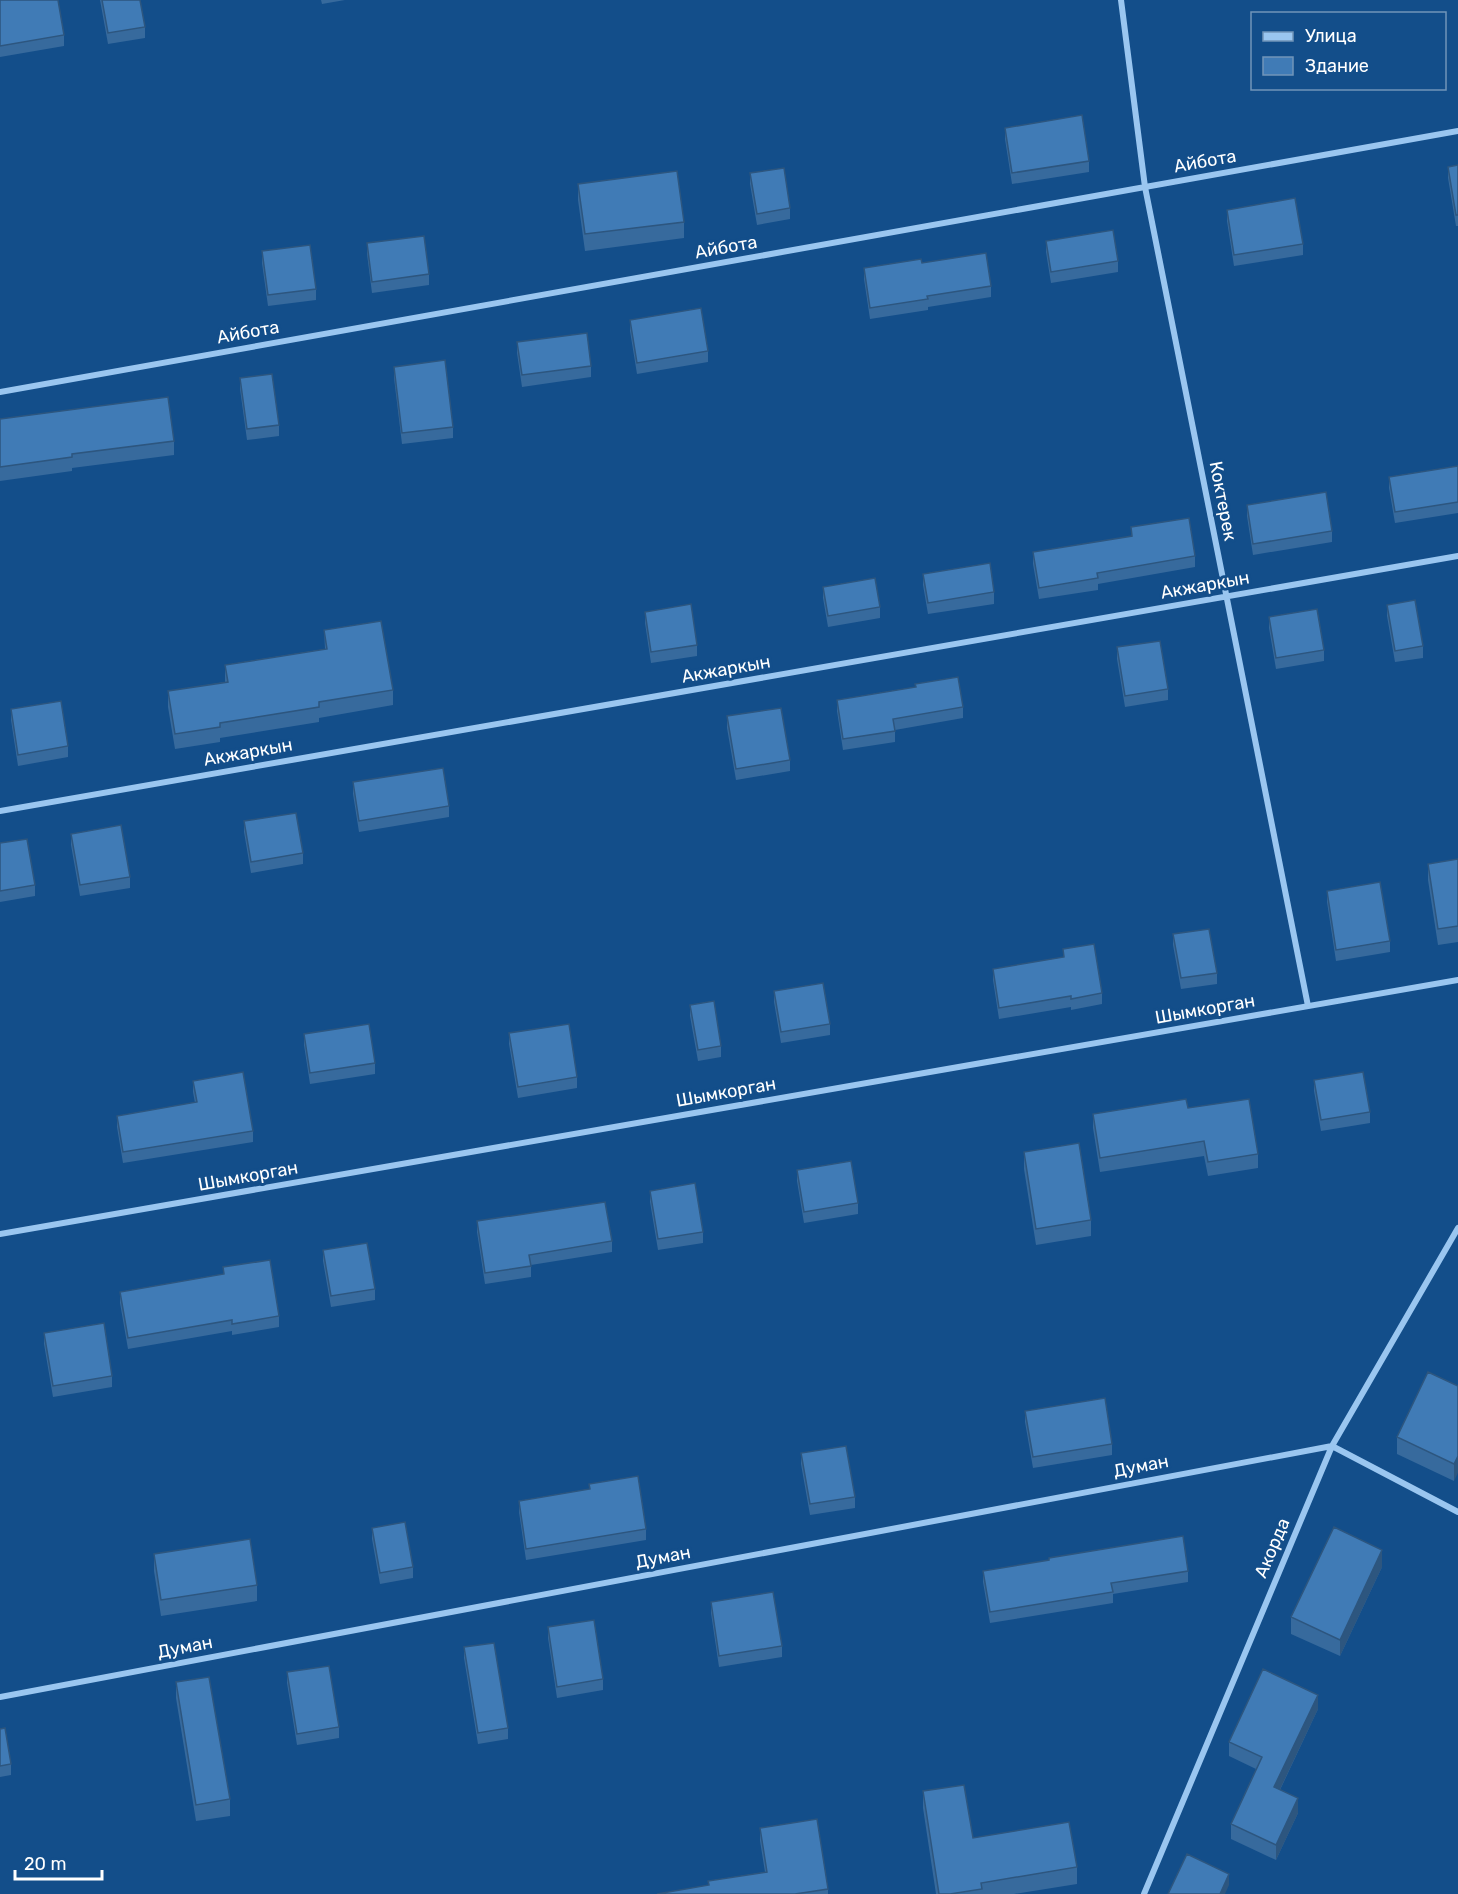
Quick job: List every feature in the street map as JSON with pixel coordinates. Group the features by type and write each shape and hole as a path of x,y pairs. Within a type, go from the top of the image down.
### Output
{"street":[{"name":"Коктерек","path":"1121,0 1145,187 1308,1006"},
{"name":"Айбота","path":"0,392 1458,131"},
{"name":"Акжаркын","path":"0,811 1458,556"},
{"name":"Шымкорган","path":"0,1234 1458,980"},
{"name":"Акорда","path":"1144,1894 1332,1446 1458,1227"},
{"path":"1332,1446 1458,1512"},
{"name":"Думан","path":"0,1697 1332,1446"}],"building":[{"path":"0,0 58,0 64,35 0,46"},
{"path":"102,0 140,0 145,27 108,33"},
{"path":"1082,115 1089,161 1012,173 1005,128"},
{"path":"1458,165 1458,215 1456,215 1448,167"},
{"path":"784,168 790,208 757,214 750,173"},
{"path":"677,171 684,222 585,234 578,184"},
{"path":"1295,198 1303,244 1234,255 1227,210"},
{"path":"1113,230 1118,261 1051,272 1046,241"},
{"path":"424,236 429,274 372,282 367,243"},
{"path":"310,245 316,289 268,295 262,251"},
{"path":"986,253 991,286 870,308 864,268 921,259 922,263"},
{"path":"701,308 708,351 637,363 630,320"},
{"path":"587,333 591,366 522,375 517,342"},
{"path":"445,360 453,427 402,433 394,367"},
{"path":"272,374 279,425 247,429 240,378"},
{"path":"168,397 174,441 72,454 72,457 0,467 0,419"},
{"path":"1458,466 1458,502 1395,512 1389,477"},
{"path":"1326,492 1332,531 1253,544 1247,505"},
{"path":"1189,518 1195,556 1097,573 1098,578 1039,588 1033,552 1132,536 1131,527"},
{"path":"990,563 994,592 928,603 923,574"},
{"path":"875,578 880,607 828,616 823,587"},
{"path":"1415,600 1423,646 1395,651 1387,605"},
{"path":"691,604 697,645 651,652 645,612"},
{"path":"1317,609 1324,650 1276,658 1269,617"},
{"path":"381,621 393,690 319,702 319,707 220,723 220,727 175,734 168,691 228,682 225,665 327,649 324,630"},
{"path":"1160,641 1168,689 1125,696 1117,647"},
{"path":"958,677 963,707 893,719 895,731 843,739 837,700 916,687 915,684"},
{"path":"61,701 68,746 18,755 11,709"},
{"path":"781,708 790,760 736,769 727,716"},
{"path":"443,768 449,806 359,821 353,782"},
{"path":"296,813 303,853 251,862 244,821"},
{"path":"121,825 130,877 80,885 71,834"},
{"path":"27,839 35,885 0,891 0,843"},
{"path":"1458,859 1458,926 1438,929 1428,864"},
{"path":"1380,882 1390,941 1336,950 1327,891"},
{"path":"1209,929 1217,973 1181,978 1173,934"},
{"path":"1094,944 1102,993 999,1008 993,969 1064,957 1063,949"},
{"path":"823,983 830,1024 781,1032 774,991"},
{"path":"714,1001 721,1046 698,1050 690,1005"},
{"path":"369,1024 375,1063 310,1073 304,1034"},
{"path":"569,1024 577,1077 518,1087 509,1033"},
{"path":"243,1072 253,1131 123,1152 117,1116 197,1102 193,1081"},
{"path":"1363,1072 1370,1112 1321,1120 1314,1080"},
{"path":"1186,1099 1188,1108 1249,1099 1258,1154 1208,1162 1204,1141 1100,1158 1093,1114"},
{"path":"1079,1143 1091,1220 1036,1229 1024,1152"},
{"path":"851,1161 858,1203 804,1212 797,1170"},
{"path":"695,1183 703,1232 658,1239 650,1191"},
{"path":"605,1202 612,1241 529,1255 531,1266 485,1273 477,1221"},
{"path":"367,1243 375,1289 331,1296 323,1250"},
{"path":"270,1260 279,1316 232,1324 232,1320 128,1338 120,1292 224,1274 223,1267"},
{"path":"104,1323 112,1376 53,1386 44,1333"},
{"path":"1428,1372 1458,1386 1458,1456 1454,1464 1397,1437"},
{"path":"1105,1398 1112,1444 1033,1457 1025,1411"},
{"path":"846,1446 855,1497 810,1504 801,1453"},
{"path":"638,1476 646,1529 526,1549 519,1501 590,1489 589,1484"},
{"path":"405,1522 413,1567 380,1573 372,1528"},
{"path":"1334,1527 1382,1550 1340,1640 1291,1617"},
{"path":"1183,1536 1188,1571 1111,1583 1113,1592 990,1612 983,1571"},
{"path":"250,1539 257,1585 161,1600 154,1554"},
{"path":"773,1592 782,1646 719,1656 711,1602"},
{"path":"594,1620 603,1679 557,1687 548,1627"},
{"path":"494,1643 508,1728 478,1733 464,1647"},
{"path":"329,1666 339,1727 297,1734 287,1672"},
{"path":"1263,1669 1318,1695 1274,1787 1298,1798 1276,1845 1231,1824 1262,1757 1229,1742"},
{"path":"209,1677 230,1799 196,1805 176,1682"},
{"path":"5,1728 11,1764 0,1766 0,1729"},
{"path":"964,1785 973,1838 1069,1822 1077,1867 981,1883 982,1889 939,1894 923,1791"},
{"path":"817,1819 828,1889 795,1894 657,1894 709,1885 708,1881 767,1872 760,1828"},
{"path":"1187,1854 1229,1874 1220,1894 1168,1894"}]}
